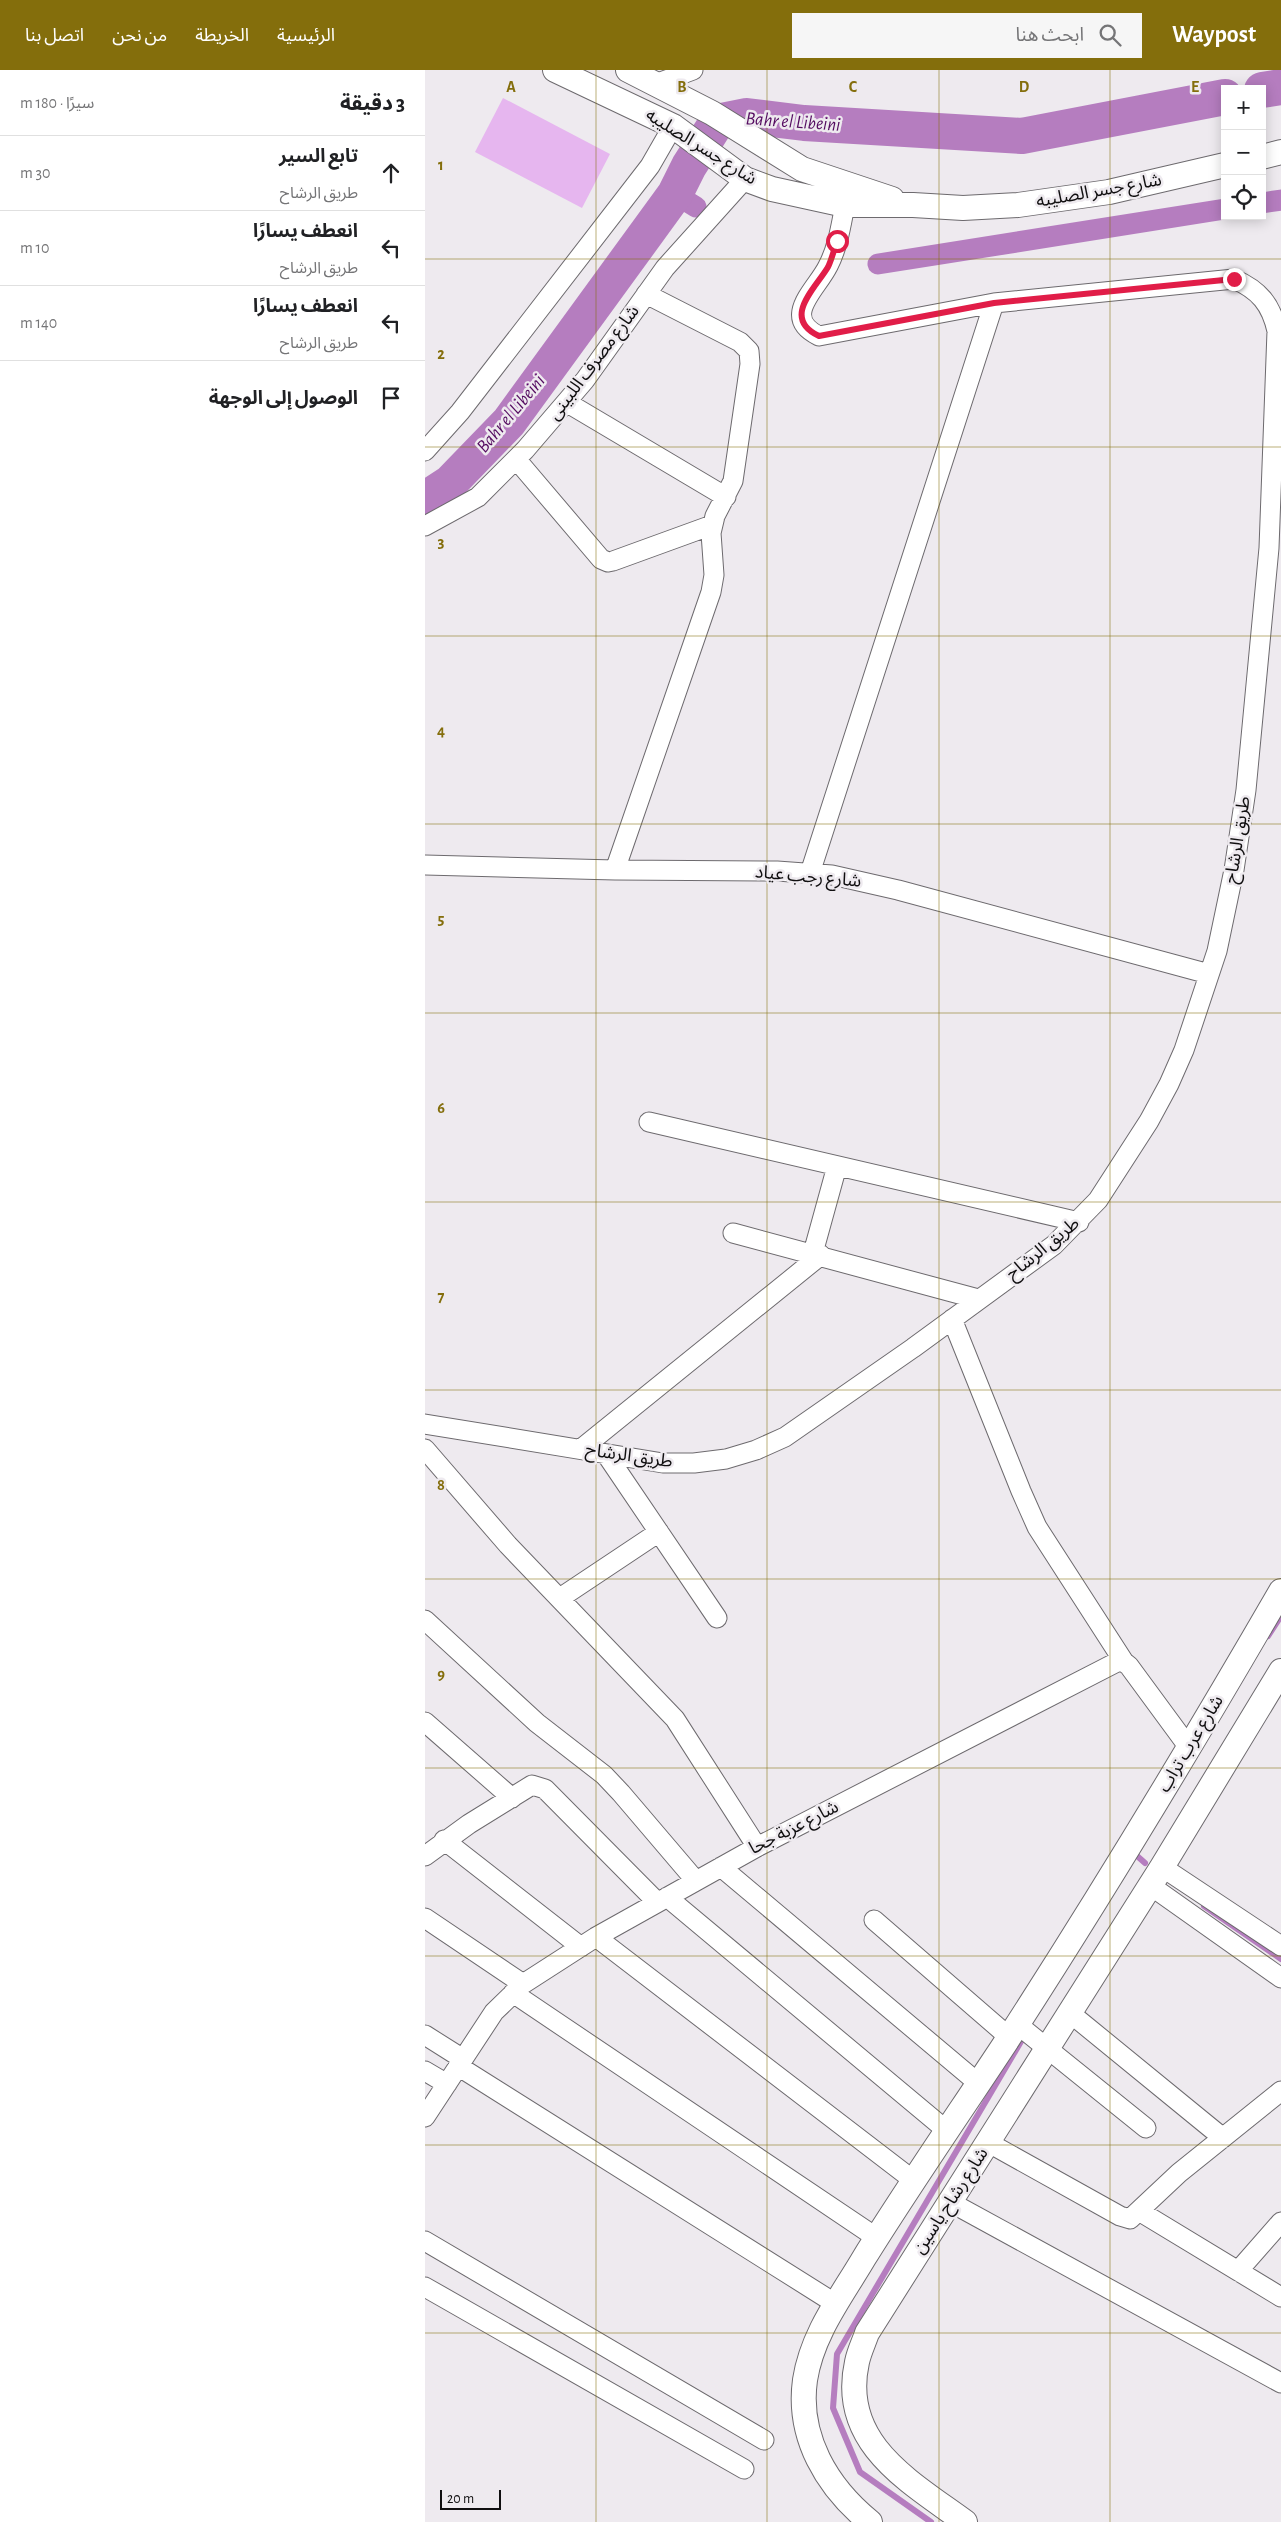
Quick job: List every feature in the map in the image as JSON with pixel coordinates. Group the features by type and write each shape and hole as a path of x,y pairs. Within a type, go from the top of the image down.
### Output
{"street":[{"name":"شارع جسر الصليبه","path":"555,70 676,128 736,173 771,190 845,205 913,205 963,208 1027,204 1109,192 1221,166"},
{"name":"شارع جسر الصليبه","path":"628,70 713,113 802,169 913,205"},
{"path":"665,88 693,70"},
{"path":"425,451 460,412 650,166 676,128"},
{"path":"1266,156 1281,152"},
{"name":"شارع مصرف اللبينى","path":"425,526 478,497 516,459 585,380 736,173"},
{"name":"طريق الرشاح","path":"425,1424 663,1463 694,1463 726,1459 756,1450 785,1437 1054,1245 1079,1222 1114,1176 1169,1084 1184,1050 1217,952 1234,870 1251,742 1269,548 1277,331 1273,313 1264,298 1250,286 1234,279 994,303 819,336 809,331 803,322 801,313 806,299 828,266 845,205"},
{"path":"615,870 711,592 714,574 712,525 733,481 751,364 749,351 740,342 646,294"},
{"path":"810,873 994,303"},
{"path":"566,402 726,497"},
{"path":"516,459 601,559 605,561 608,562 712,525"},
{"name":"شارع رجب عياد","path":"425,865 810,873 861,880 1209,974"},
{"path":"649,1122 1079,1222"},
{"path":"581,1449 817,1254 837,1166"},
{"path":"733,1233 817,1254 978,1299"},
{"path":"952,1319 1021,1492 1037,1527 1124,1662 1129,1666 1190,1748"},
{"path":"425,1450 493,1528 675,1719 757,1847"},
{"path":"606,1454 717,1618"},
{"path":"560,1598 659,1532"},
{"name":"شارع عرب تراب","path":"1114,1904 1190,1748 1281,1591"},
{"path":"425,1620 537,1723 604,1775 696,1881"},
{"name":"شارع عزبة جحا","path":"425,2117 494,2012 518,1989 589,1942 757,1847 1117,1662 1124,1662"},
{"path":"1156,1876 1281,1671"},
{"path":"425,1722 512,1798"},
{"path":"425,1856 444,1840 532,1785 545,1788 662,1900 946,2130"},
{"path":"444,1840 589,1942 913,2180"},
{"path":"721,1867 977,2083"},
{"path":"1156,1876 1281,1946"},
{"path":"1156,1876 1281,1978"},
{"name":"شارع رشاح ياسين","path":"870,2522 848,2503 829,2480 815,2451 803,2410 805,2379 816,2338 913,2180 977,2083 1027,2036 1114,1904 1156,1876"},
{"name":"شارع رشاح ياسين","path":"965,2522 895,2471 874,2449 860,2421 854,2392 857,2361 867,2333 989,2143 1027,2036 1070,2012 1114,1904"},
{"path":"425,1918 518,1989 877,2238"},
{"path":"874,1920 1146,2128"},
{"path":"1070,2012 1223,2138"},
{"path":"425,2035 461,2063 836,2304"},
{"path":"425,2071 447,2084"},
{"path":"989,2143 1125,2219 1134,2217 1179,2174 1281,2092"},
{"path":"950,2202 1281,2383"},
{"path":"1139,2211 1281,2297"},
{"path":"1238,2271 1281,2222"},
{"path":"425,2241 764,2440"},
{"path":"425,2287 744,2469"}],"shaded area":[{"path":"503,98 610,154 582,208 475,152"}],"waterway":[{"name":"Bahr el Libeini","path":"1266,89 1281,87"},
{"name":"Bahr el Libeini","path":"425,499 450,483 509,422 675,194 689,166 717,122 747,116 804,123 1022,136 1221,98"},
{"path":"675,194 696,207"},
{"path":"1266,202 1281,200"},
{"path":"878,264 1221,210"},
{"path":"1268,1636 1281,1616"},
{"path":"1136,1855 1145,1863"},
{"path":"1204,1906 1281,1959"},
{"path":"931,2522 860,2472 833,2408 837,2354 1026,2033"}],"route":[{"path":"837,241 828,266 806,299 801,313 803,322 809,331 819,336 994,303 1234,279"}]}
